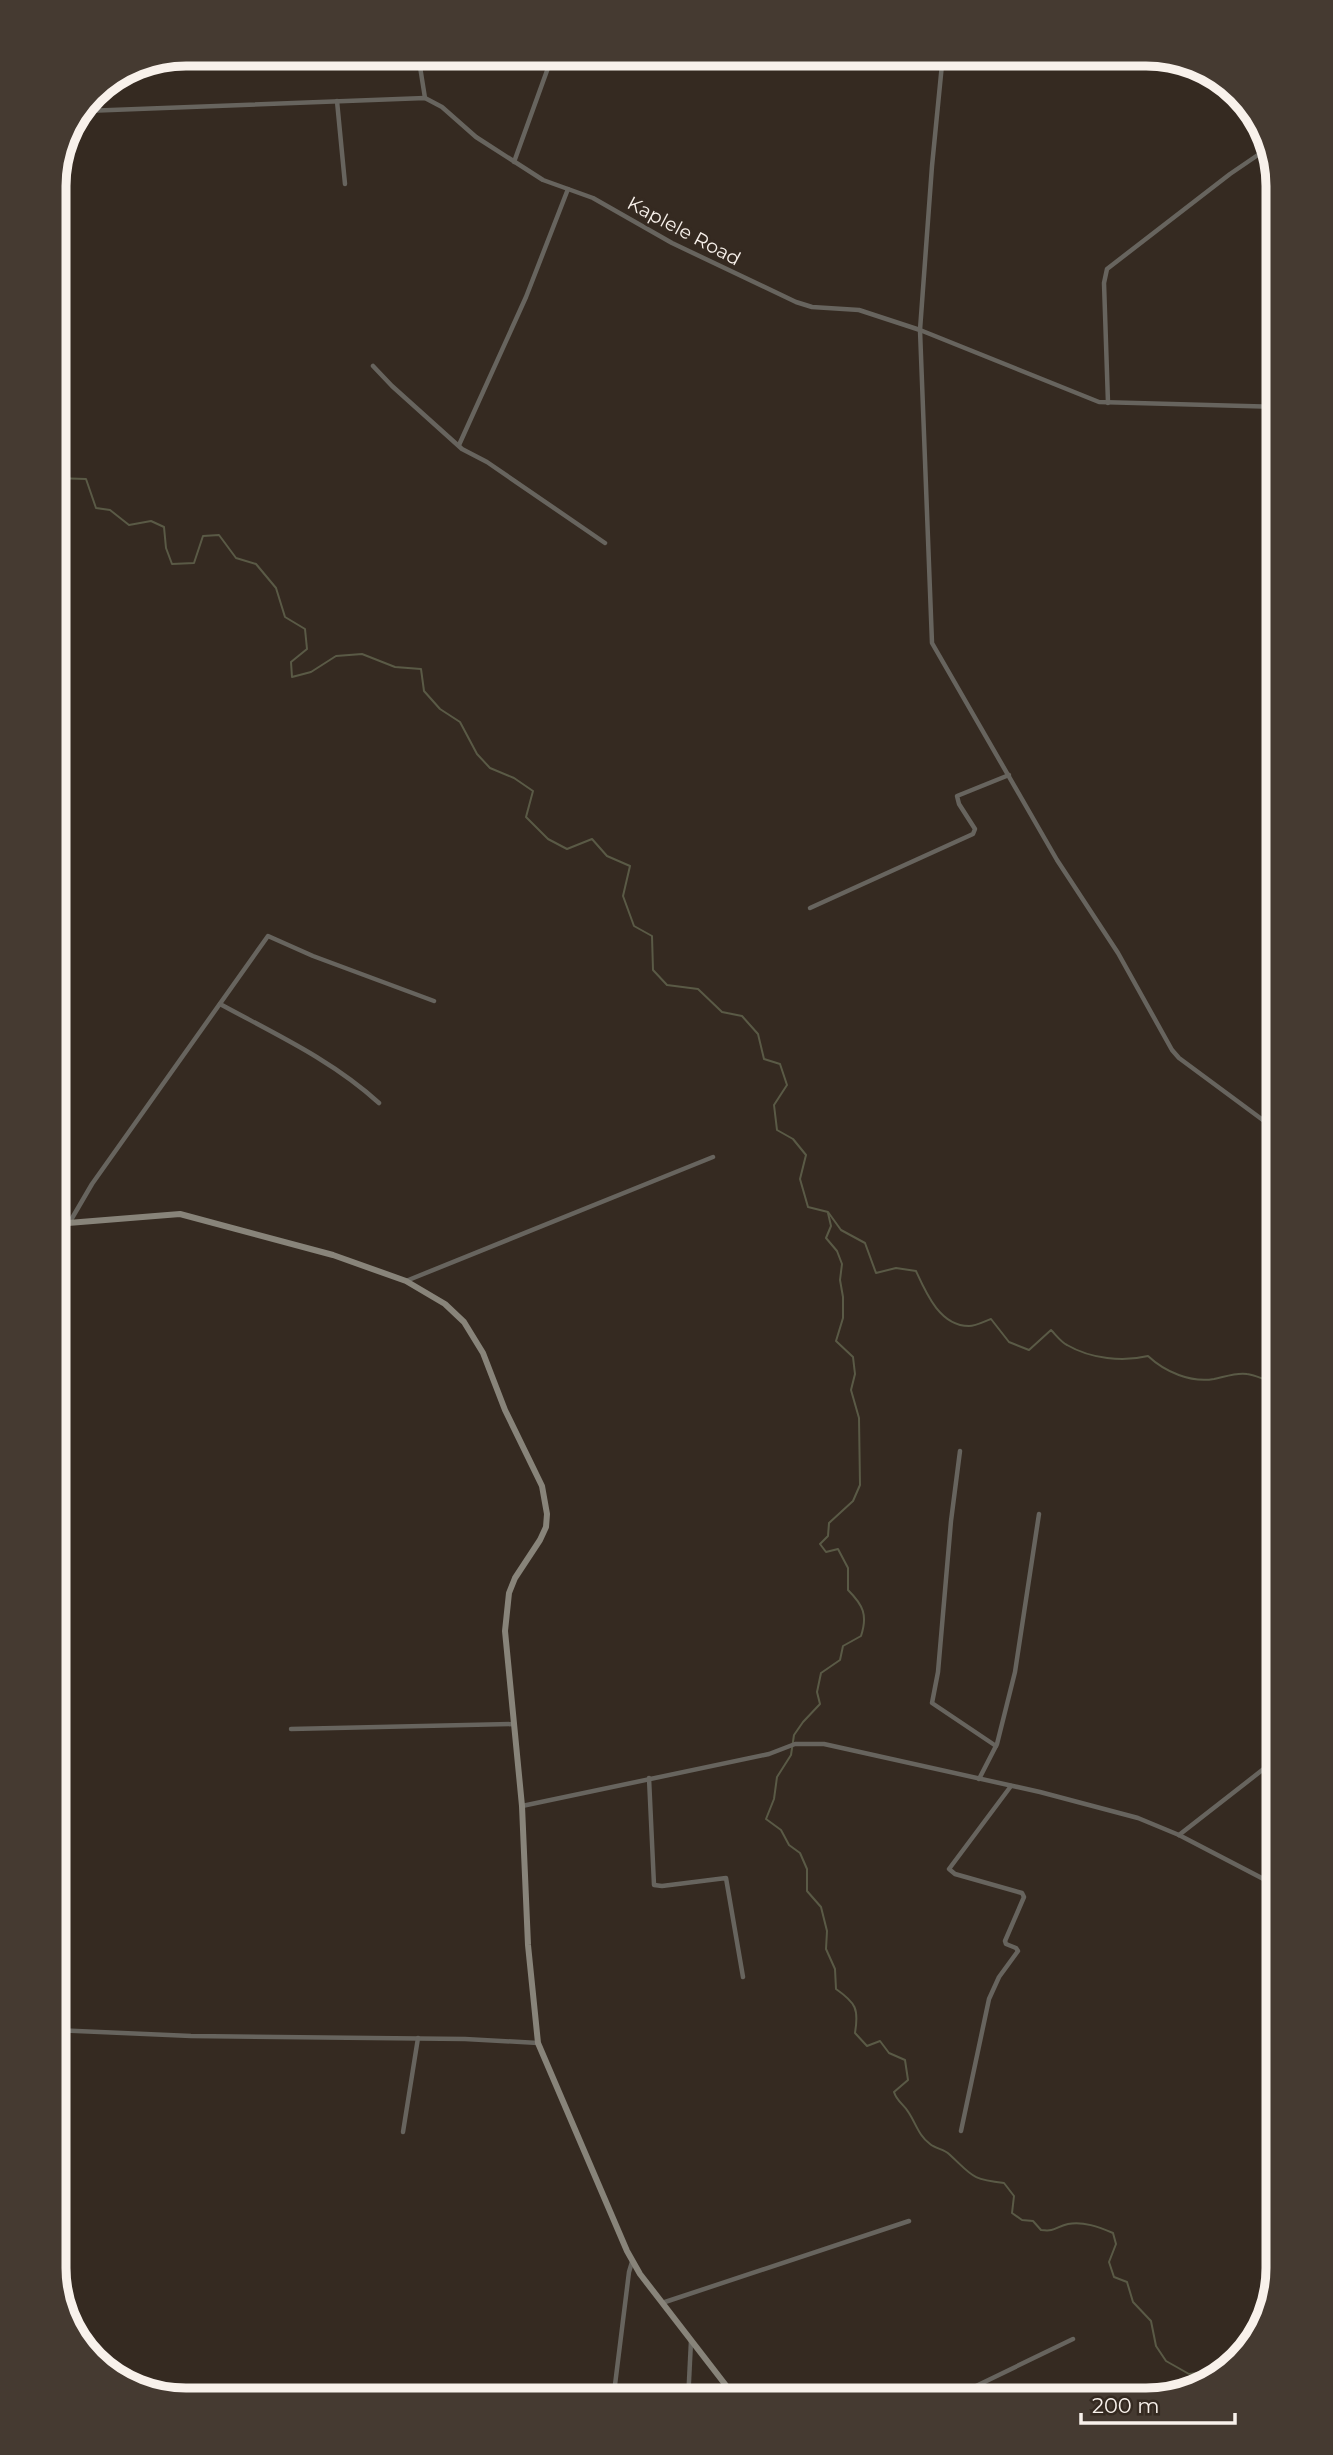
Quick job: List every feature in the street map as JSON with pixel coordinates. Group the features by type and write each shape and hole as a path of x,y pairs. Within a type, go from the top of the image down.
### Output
{"street":[{"path":"93,111 425,98 420,66"},
{"path":"514,162 549,66"},
{"path":"942,67 920,330 932,643 1066,875 1118,953 1172,1050 1266,1122"},
{"name":"Kaplele Road","path":"425,98 436,103 475,137 543,180 593,198 672,243 796,302 826,308 851,308 920,330 1080,395 1108,403 1266,407"},
{"path":"337,101 345,184"},
{"path":"1108,403 1104,283 1107,268 1261,153"},
{"path":"459,445 526,297 568,190"},
{"path":"373,366 464,451 487,462 605,543"},
{"path":"810,908 974,833 975,829 957,796 1009,775"},
{"path":"66,1226 92,1184 264,940 270,936 313,956 433,1001"},
{"path":"220,1004 320,1057 357,1083 379,1103"},
{"path":"406,1281 713,1157"},
{"path":"68,1223 180,1214 333,1255 406,1281 446,1304 464,1322 482,1353 510,1423 542,1486 547,1514 546,1527 530,1558 515,1578 506,1613 506,1644 522,1806 528,1945 538,2043 633,2261 728,2388"},
{"path":"960,1451 938,1672 932,1703 996,1746"},
{"path":"979,1780 996,1746 1015,1672 1039,1514"},
{"path":"291,1729 514,1724"},
{"path":"522,1806 769,1754 795,1744 824,1744 1138,1818 1179,1835 1266,1880"},
{"path":"1179,1835 1266,1767"},
{"path":"649,1778 654,1885 726,1878 743,1977"},
{"path":"961,2131 989,1999 999,1977 1018,1951 1005,1941 1024,1896 1010,1889 955,1874 949,1869 1011,1786"},
{"path":"66,2031 191,2036 418,2038 538,2043"},
{"path":"403,2132 418,2038"},
{"path":"662,2303 909,2221"},
{"path":"615,2388 628,2272 633,2261"},
{"path":"973,2388 1073,2339"},
{"path":"689,2388 691,2340"}],"waterway":[{"path":"67,478 86,479 96,508 110,510 129,525 151,521 164,527 166,548 172,564 194,563 203,536 219,535 236,558 256,564 276,588 285,617 305,629 307,649 291,662 292,677 311,672 336,656 362,654 395,667 421,669 424,691 440,709 460,722 477,754 490,768 514,778 533,791 526,817 548,839 567,849 592,839 607,856 630,866 623,896 634,926 652,936 653,970 667,985 698,989 722,1012 742,1016 758,1034 764,1059 780,1064 787,1085 774,1105 777,1130 793,1139 806,1155 800,1179 808,1207 828,1212 841,1230 865,1243 876,1273 896,1268 916,1271 935,1307 950,1320 969,1326 991,1319 1009,1342 1029,1350 1051,1330 1065,1344 1076,1350 1118,1359 1148,1356 1162,1367 1187,1378 1205,1380 1243,1374 1266,1380"},
{"path":"828,1213 831,1226 826,1238 837,1251 842,1264 840,1280 843,1318 836,1341 853,1357 855,1374 851,1390 859,1418 860,1485 853,1501 829,1523 828,1536 820,1544 826,1552 838,1549 848,1568 848,1590 861,1606 864,1622 861,1636 843,1646 840,1660 821,1673 817,1692 820,1704 794,1735 791,1755 777,1777 774,1799 766,1819 781,1830 789,1845 800,1853 807,1869 807,1891 821,1907 827,1931 826,1949 835,1969 836,1989 848,1998 856,2012 855,2033 867,2046 880,2041 889,2053 905,2060 908,2080 894,2092 923,2137 932,2146 947,2152 973,2175 1004,2183 1014,2196 1012,2213 1022,2220 1033,2221 1041,2230 1079,2223 1113,2233 1116,2244 1109,2262 1114,2277 1127,2282 1133,2302 1151,2321 1156,2346 1166,2361 1189,2374 1207,2372"}]}
